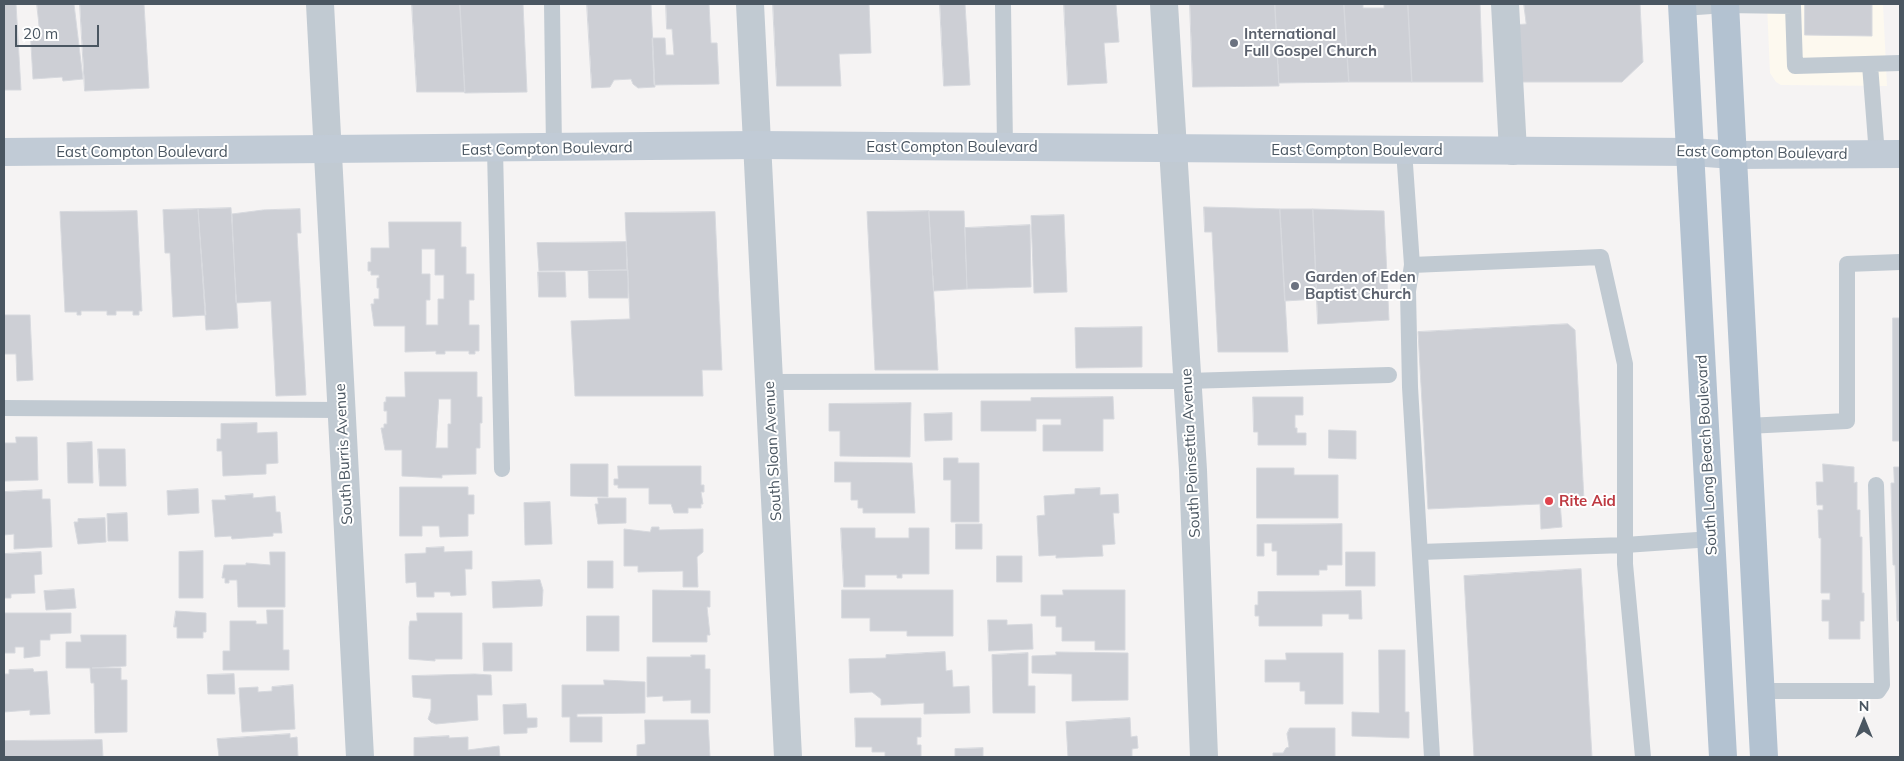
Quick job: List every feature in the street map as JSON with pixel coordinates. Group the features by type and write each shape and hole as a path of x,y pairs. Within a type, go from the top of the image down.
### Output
{"main road":[{"path":"1725,4 1764,757"},
{"name":"South Long Beach Boulevard","path":"1683,6 1723,757"},
{"name":"East Compton Boulevard","path":"4,152 554,149 757,145 1692,152 1734,155 1889,154"}],"street":[{"name":"South Burris Avenue","path":"320,4 360,757"},
{"name":"South Sloan Avenue","path":"750,4 788,757"},
{"name":"South Poinsettia Avenue","path":"1164,4 1194,470 1204,757"},
{"path":"1505,4 1513,151"}],"lane":[{"path":"552,4 554,149"},
{"path":"1003,4 1005,147"},
{"path":"1683,6 1725,4 1793,6 1795,66 1900,64"},
{"path":"1870,65 1889,154"},
{"path":"495,149 502,469"},
{"path":"1404,150 1412,265 1408,291 1410,378 1432,757"},
{"path":"1412,265 1601,257 1625,364 1625,545 1643,757"},
{"path":"1747,426 1847,421 1847,264 1900,262"},
{"path":"769,382 1187,381 1388,375"},
{"path":"4,408 342,410"},
{"path":"1760,691 1878,691 1882,685 1876,485"},
{"path":"1420,552 1625,545 1712,539"}],"shaded area":[{"path":"1767,4 1883,4 1887,86 1781,85 1776,82 1770,73"}],"building":[{"path":"4,4 16,4 21,90 4,90"},
{"path":"37,4 74,4 83,79 63,81 62,77 33,79 30,28 39,28"},
{"path":"80,4 144,4 149,88 85,91"},
{"path":"412,4 460,4 465,92 417,92"},
{"path":"460,4 523,4 527,92 465,93"},
{"path":"587,4 651,4 655,87 638,88 631,79 614,80 610,87 592,88"},
{"path":"666,4 709,4 711,43 717,43 719,84 654,85 652,38 665,38 666,55 674,55 672,29 667,29"},
{"path":"773,4 869,4 871,53 839,54 841,86 777,86"},
{"path":"940,4 965,4 970,85 944,86"},
{"path":"1064,4 1116,4 1119,42 1104,43 1107,83 1068,85"},
{"name":"International Full Gospel Church","path":"1190,4 1275,4 1279,86 1193,87"},
{"path":"1275,4 1344,4 1349,82 1279,83"},
{"path":"1344,4 1363,4 1363,8 1384,8 1384,4 1408,4 1412,82 1349,82"},
{"path":"1408,4 1480,4 1483,82 1412,82"},
{"path":"1524,4 1640,4 1643,62 1622,82 1516,82 1513,25 1526,24"},
{"path":"1805,4 1872,4 1872,36 1805,35"},
{"path":"1204,207 1280,209 1288,352 1218,352 1212,232 1205,232"},
{"path":"231,208 238,328 206,330 198,209"},
{"path":"198,209 206,315 173,317 170,253 165,253 163,210"},
{"path":"300,209 301,233 297,233 306,395 276,396 271,301 236,303 232,214 263,210"},
{"path":"1280,209 1313,209 1317,299 1285,301"},
{"path":"1313,209 1384,211 1389,320 1318,324"},
{"path":"137,211 142,311 139,311 139,315 133,315 133,311 116,311 116,315 107,315 107,311 81,311 81,315 77,315 77,312 65,312 60,212"},
{"path":"929,211 938,370 875,370 867,212"},
{"path":"929,211 964,211 967,289 934,291"},
{"path":"715,212 722,370 702,370 703,396 575,396 571,321 630,319 625,213"},
{"path":"1064,215 1067,292 1034,293 1031,216"},
{"path":"389,222 461,222 461,247 466,247 466,274 474,274 474,300 469,300 469,325 479,325 479,351 475,351 475,354 469,354 469,351 445,351 445,354 436,354 436,351 405,352 405,326 374,326 371,304 374,304 374,299 379,299 377,278 379,278 379,275 371,275 371,271 368,271 368,262 371,262 371,248 389,248","holes":["422,249 435,249 435,275 444,275 444,299 438,299 438,325 426,325 426,300 430,300 430,274 422,274"]},
{"path":"1030,225 1031,287 967,289 965,228"},
{"path":"626,242 627,270 539,271 537,243"},
{"path":"628,270 628,298 589,298 588,271"},
{"path":"538,272 565,272 566,297 539,297"},
{"path":"4,315 30,315 33,380 17,381 16,354 4,354"},
{"path":"1893,318 1900,318 1900,441 1893,441"},
{"name":"Rite Aid","path":"1568,324 1575,330 1584,500 1560,502 1562,527 1541,529 1540,504 1428,509 1418,332"},
{"path":"1142,327 1142,367 1076,368 1075,328"},
{"path":"405,372 477,372 477,397 482,397 482,423 480,423 480,448 476,448 476,474 442,475 442,478 402,476 402,450 385,450 381,428 384,428 384,424 387,424 387,411 384,411 386,397 405,397","holes":["439,399 451,399 451,424 448,424 448,448 436,448"]},
{"path":"1113,397 1114,419 1103,419 1103,451 1043,451 1043,425 1061,425 1061,419 1036,419 1036,431 981,431 981,401 1031,401 1031,398"},
{"path":"1253,397 1303,397 1303,415 1295,415 1295,428 1297,428 1297,433 1306,433 1306,445 1258,445 1258,432 1254,432"},
{"path":"911,403 910,457 840,456 840,431 829,431 829,404"},
{"path":"952,413 952,440 925,441 924,414"},
{"path":"257,423 257,433 277,432 278,463 266,464 266,474 223,476 222,451 217,451 217,439 221,439 221,424"},
{"path":"1329,430 1356,431 1356,459 1329,458"},
{"path":"16,437 37,437 38,480 4,481 4,443 16,443"},
{"path":"92,442 93,483 68,483 67,443"},
{"path":"98,449 125,449 126,486 100,486"},
{"path":"944,458 958,458 958,463 979,463 979,522 951,522 951,480 944,480"},
{"path":"835,462 912,463 915,513 863,513 863,508 858,508 858,500 851,500 851,482 835,482"},
{"path":"571,464 608,464 608,497 571,496"},
{"path":"1823,464 1854,467 1854,483 1857,482 1857,510 1860,510 1862,593 1864,593 1864,621 1860,621 1860,639 1829,639 1829,621 1822,621 1822,600 1830,600 1830,593 1821,593 1821,538 1819,538 1818,510 1823,510 1823,505 1817,505 1816,482 1823,482"},
{"path":"618,466 701,466 701,485 704,485 704,492 701,492 703,504 701,504 701,508 688,508 688,513 674,513 671,504 649,504 649,488 618,488 618,485 614,485 614,479 618,479"},
{"path":"1894,467 1900,467 1900,621 1897,621 1895,565 1893,565 1891,483 1894,483"},
{"path":"1257,468 1294,468 1294,475 1338,475 1338,518 1257,518"},
{"path":"400,487 468,487 468,495 474,495 474,514 468,514 468,536 440,537 439,526 422,526 422,536 400,536"},
{"path":"1100,488 1100,495 1118,494 1119,513 1113,513 1115,544 1102,545 1103,556 1056,558 1056,555 1039,556 1037,516 1045,515 1044,496 1075,494 1075,489"},
{"path":"198,489 199,513 168,515 167,491"},
{"path":"42,490 42,499 50,499 52,547 14,549 14,534 4,535 4,492"},
{"path":"253,494 253,498 275,496 276,512 280,512 282,533 273,533 273,536 232,539 231,536 215,537 212,500 226,500 225,496"},
{"path":"598,498 626,498 626,523 598,524 595,504 598,504"},
{"path":"550,502 552,544 525,545 524,503"},
{"path":"127,513 128,541 108,541 107,514"},
{"path":"105,518 106,542 78,544 74,522 78,522 78,519"},
{"path":"956,524 982,524 982,549 956,549"},
{"path":"1342,524 1342,565 1327,565 1327,570 1319,570 1319,575 1277,575 1277,551 1272,551 1272,543 1264,543 1264,556 1257,556 1257,525"},
{"path":"652,527 659,527 659,530 703,529 703,552 697,557 698,587 683,587 683,571 638,572 638,566 624,566 624,529 650,532"},
{"path":"841,528 875,528 875,538 909,538 909,528 929,528 929,574 902,574 902,578 897,578 897,575 865,575 865,587 844,587"},
{"path":"444,547 444,552 472,551 472,569 465,569 466,595 451,596 450,592 434,592 434,597 417,597 416,582 406,583 405,554 426,553 426,548"},
{"path":"203,551 203,598 179,598 179,552"},
{"path":"41,552 42,574 34,575 35,593 11,594 11,598 4,598 4,554"},
{"path":"270,552 285,552 285,607 238,607 237,580 229,580 229,583 225,583 225,578 222,578 224,565 246,565 246,563 270,565"},
{"path":"1346,552 1375,552 1375,586 1346,586"},
{"path":"997,556 1022,556 1022,582 997,582"},
{"path":"588,561 613,561 613,588 588,588"},
{"path":"1581,569 1592,757 1474,757 1464,576"},
{"path":"540,580 543,590 542,606 493,608 492,582"},
{"path":"74,589 76,608 46,610 44,591"},
{"path":"653,590 710,591 710,607 707,607 710,635 707,635 707,642 653,642"},
{"path":"842,590 953,590 953,636 907,636 907,631 870,631 870,618 842,618"},
{"path":"1063,590 1125,590 1125,650 1095,650 1095,641 1062,641 1062,627 1056,627 1056,616 1041,616 1041,595 1063,595"},
{"path":"1361,591 1362,619 1349,619 1349,614 1322,614 1322,626 1259,626 1259,616 1255,616 1255,605 1258,605 1258,592"},
{"path":"267,610 283,610 283,650 289,650 289,670 223,670 223,651 230,651 230,621 256,621 256,624 267,624"},
{"path":"176,611 206,613 206,632 203,632 203,638 177,638 177,627 174,627"},
{"path":"4,613 71,613 71,633 50,634 50,640 40,640 40,656 24,658 24,647 15,647 15,653 4,653"},
{"path":"417,613 462,613 462,659 435,659 435,661 409,659 410,621 417,621"},
{"path":"587,616 619,616 619,651 587,651"},
{"path":"988,620 1007,620 1007,625 1032,624 1033,649 989,651"},
{"path":"81,635 126,635 126,666 92,668 121,668 121,680 127,680 127,732 95,733 94,683 91,683 90,668 66,668 66,642 81,642"},
{"path":"483,643 512,643 512,671 484,671"},
{"path":"1379,650 1405,650 1405,712 1409,712 1409,738 1352,736 1352,712 1379,713"},
{"path":"945,652 946,671 952,670 953,687 969,686 970,713 924,714 924,703 881,705 881,699 872,692 850,693 849,659 886,658 886,655"},
{"path":"1056,652 1128,653 1128,700 1072,701 1072,674 1032,673 1032,656 1056,655"},
{"path":"1028,653 1028,686 1035,686 1035,713 993,713 992,655"},
{"path":"1286,653 1343,653 1343,704 1305,704 1305,691 1300,691 1300,682 1265,682 1265,660 1286,660"},
{"path":"691,655 705,655 705,669 710,669 710,713 691,713 691,700 663,701 663,696 647,697 647,657 691,657"},
{"path":"33,669 34,672 47,671 50,714 30,715 30,710 4,712 4,674 9,674 9,670"},
{"path":"234,674 235,694 208,694 207,675"},
{"path":"491,675 492,695 477,695 478,720 436,724 428,719 431,710 431,699 413,697 412,676"},
{"path":"604,680 645,682 645,713 577,714 577,717 602,717 602,742 570,742 570,717 562,717 562,685 604,685"},
{"path":"293,685 295,729 242,732 239,688 258,687 258,692 272,691 272,687"},
{"path":"526,704 527,718 537,718 537,727 527,728 527,733 504,734 503,705"},
{"path":"855,718 921,718 921,737 917,737 917,745 921,745 921,757 885,757 885,752 872,752 872,747 856,747"},
{"path":"1130,718 1131,737 1137,736 1138,748 1132,749 1132,757 1068,757 1066,722"},
{"path":"645,720 708,720 710,757 637,757 637,745 645,744"},
{"path":"1290,728 1335,728 1335,757 1273,757 1273,753 1283,753 1289,747 1287,734"},
{"path":"290,734 290,738 297,737 298,757 219,757 217,739"},
{"path":"449,736 449,738 468,737 468,750 499,746 500,757 414,757 414,738"},
{"path":"102,740 103,757 4,757 4,741"},
{"path":"983,748 983,757 955,757 955,749"}],"place":[{"name":"International Full Gospel Church","path":"1234,43"},
{"name":"Garden of Eden Baptist Church","path":"1295,286"},
{"name":"Rite Aid","path":"1549,501"}]}
